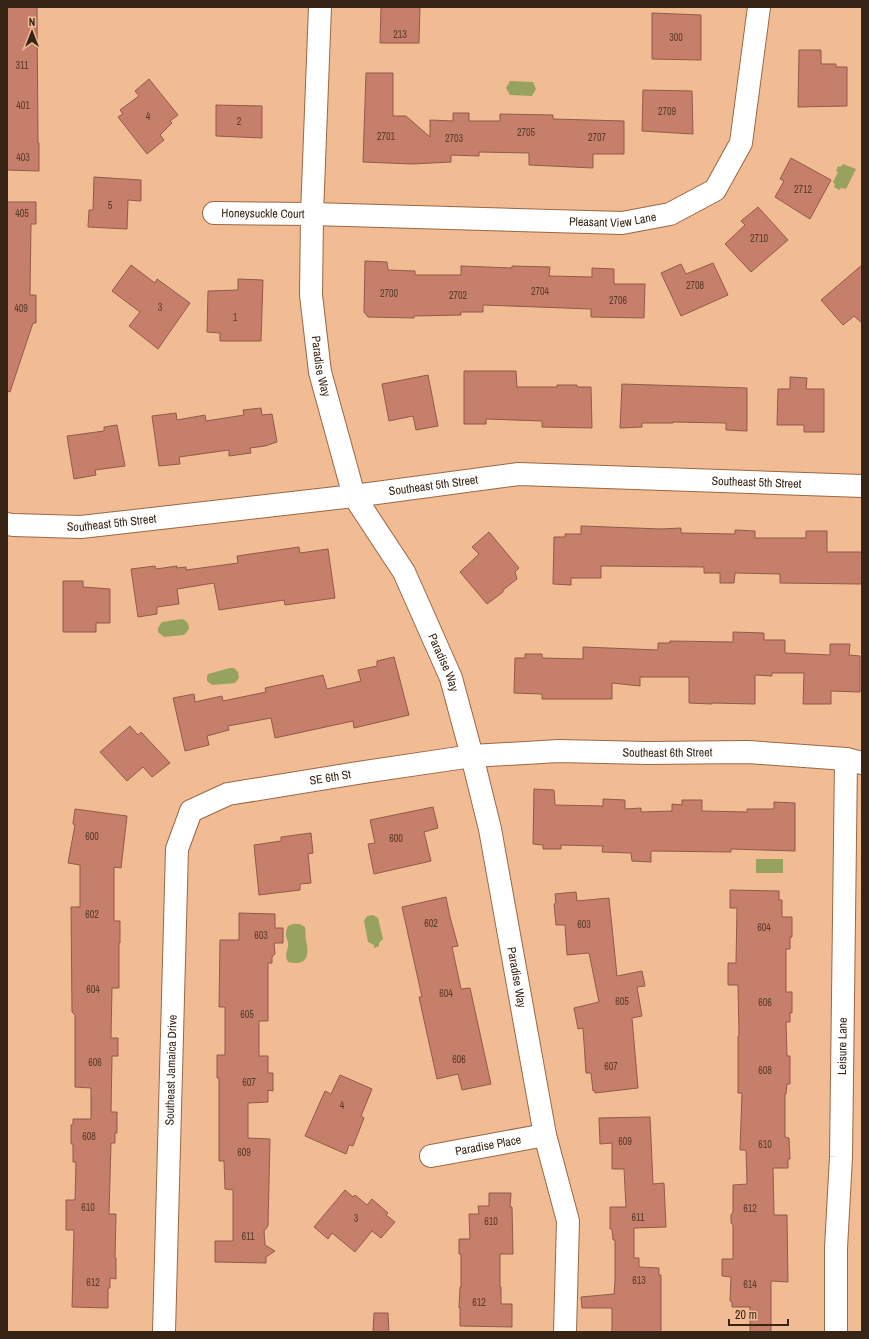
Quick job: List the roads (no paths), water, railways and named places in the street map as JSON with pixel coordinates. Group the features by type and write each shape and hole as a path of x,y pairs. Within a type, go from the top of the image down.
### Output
{"street":[{"name":"Paradise Way","path":"320,7 312,214 311,295 320,372 354,496 404,572 451,678 472,756 490,829 546,1135 568,1221 565,1332"},
{"name":"Pleasant View Lane","path":"312,214 622,223 670,214 715,190 741,143 759,7"},
{"name":"Honeysuckle Court","path":"214,213 312,214"},
{"name":"Southeast 5th Street","path":"7,524 12,526 81,527 354,496 519,474 862,486"},
{"name":"Southeast 6th Street","path":"472,756 560,751 648,753 748,752 854,761"},
{"name":"SE 6th St","path":"191,811 228,794 472,756"},
{"name":"Leisure Lane","path":"836,1332 836,1248 842,1126 854,761"},
{"name":"Southeast Jamaica Drive","path":"164,1332 177,849 191,811"},
{"name":"Paradise Place","path":"431,1156 546,1135"}]}
